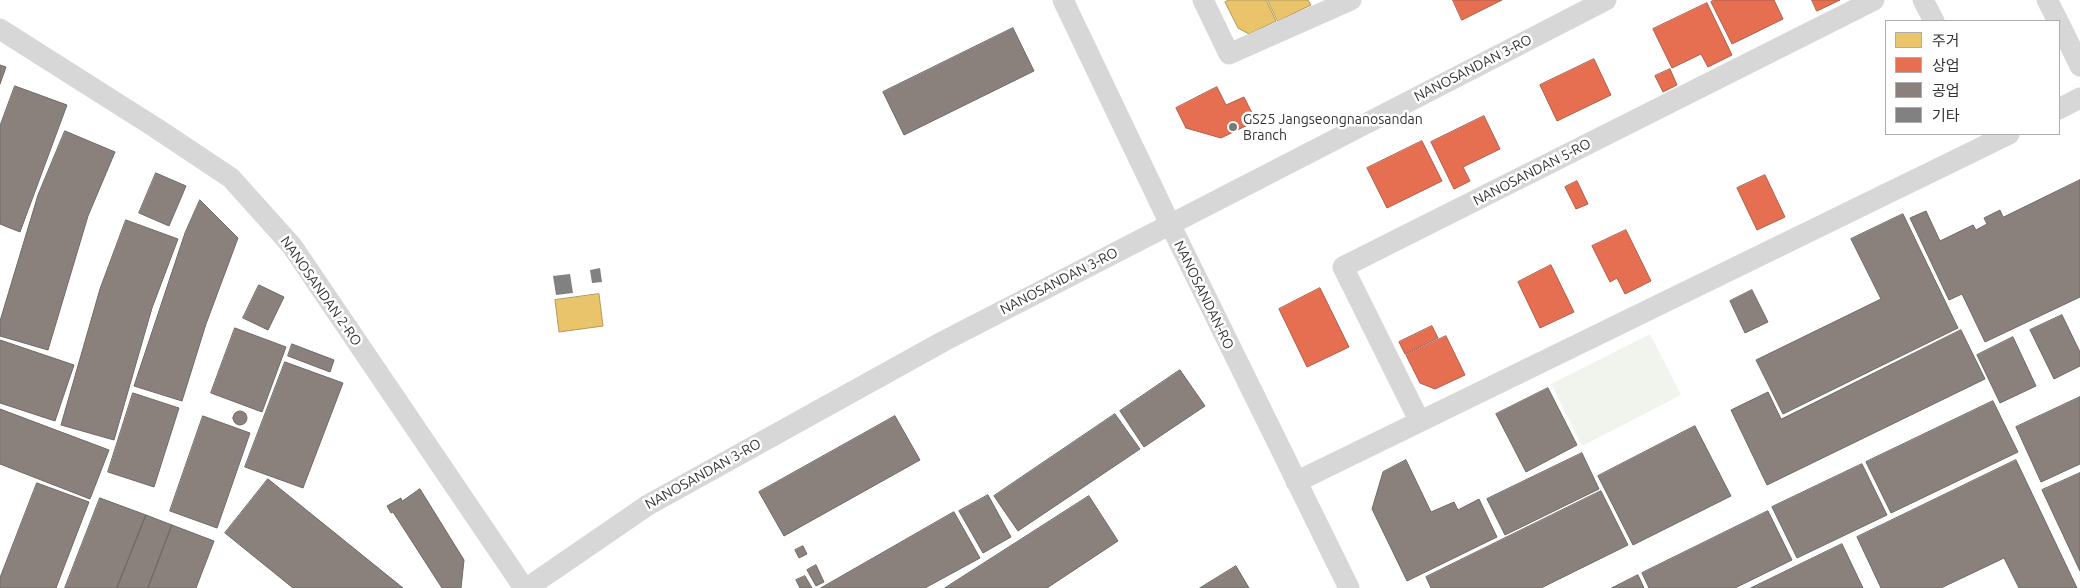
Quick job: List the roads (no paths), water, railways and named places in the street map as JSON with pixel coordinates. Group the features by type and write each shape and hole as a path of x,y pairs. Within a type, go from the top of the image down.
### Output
{"street":[{"name":"NANOSANDAN-RO","path":"1063,0 1170,224 1349,588"},
{"path":"1203,0 1229,54 1328,5 1351,0"},
{"name":"NANOSANDAN 3-RO","path":"526,588 648,504 944,340 1606,0"},
{"name":"NANOSANDAN 5-RO","path":"1419,420 1343,267 1874,0"},
{"path":"1923,0 1933,20"},
{"path":"2047,0 2057,20"},
{"path":"2060,26 2080,66"},
{"name":"NANOSANDAN 2-RO","path":"0,29 231,178 292,246 526,588"},
{"path":"2060,108 2080,98"},
{"path":"1296,482 1997,136"}],"place":[{"name":"GS25 Jangseongnanosandan Branch","path":"1233,127"}]}
